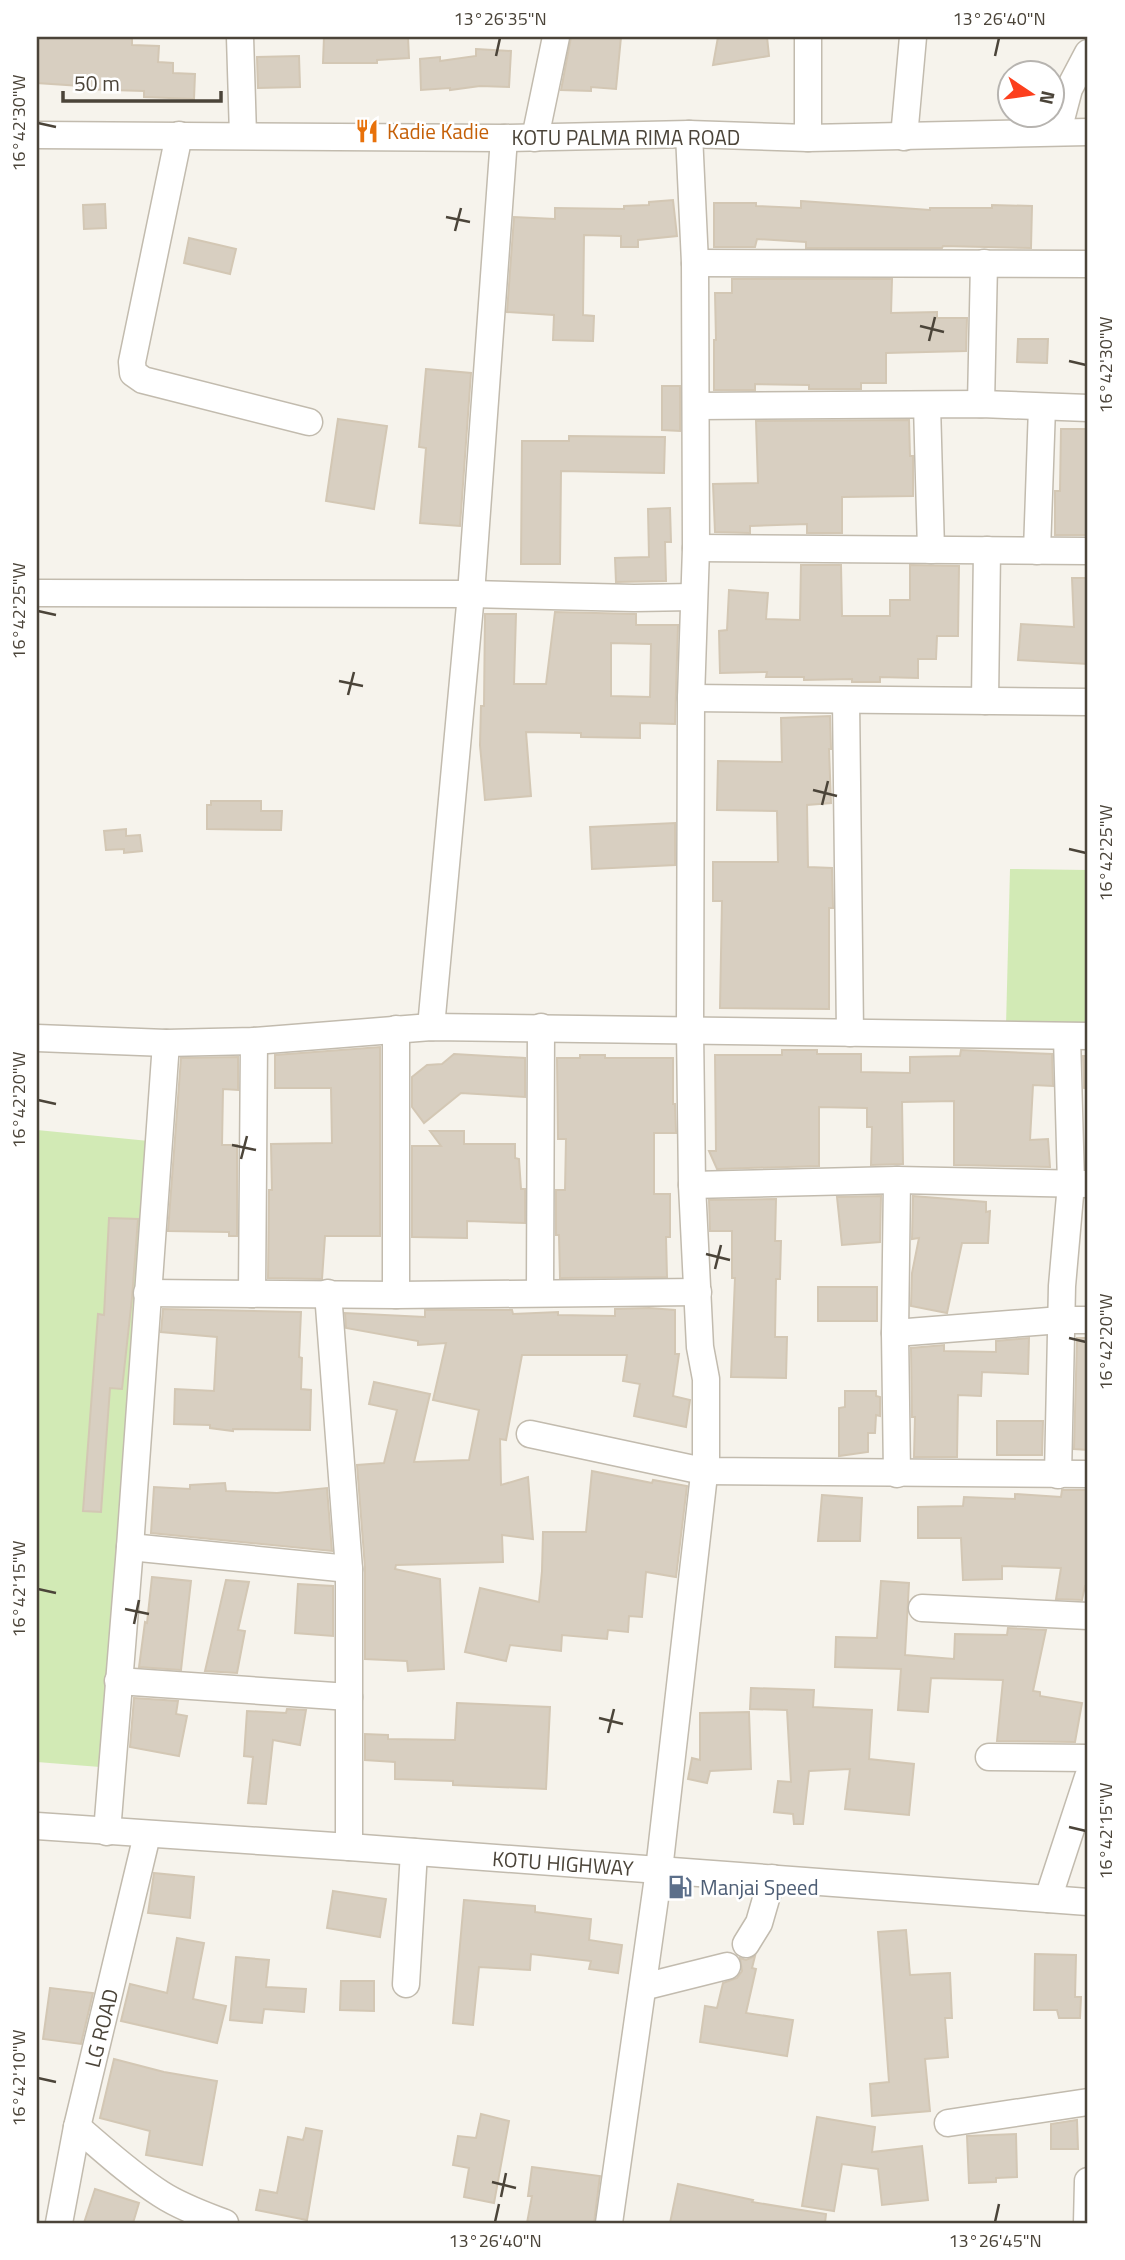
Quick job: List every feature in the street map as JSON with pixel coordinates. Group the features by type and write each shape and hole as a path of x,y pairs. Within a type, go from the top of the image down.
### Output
{"street":[{"path":"240,37 243,135"},
{"path":"535,138 556,37"},
{"path":"808,37 808,138"},
{"path":"904,138 913,37"},
{"path":"1058,131 1069,89 1088,53"},
{"name":"KOTU PALMA RIMA ROAD","path":"37,135 535,138 689,134 904,138 1088,132"},
{"path":"609,2223 659,1870 706,1457 705,1378 700,1347 692,1185 690,1030 691,698 696,548 695,263 689,134"},
{"path":"179,135 132,362 133,373 143,380 309,422"},
{"path":"431,1027 471,594 504,138"},
{"path":"695,263 1088,264"},
{"path":"981,404 984,263"},
{"path":"695,406 981,404 1088,408"},
{"path":"928,405 931,550"},
{"path":"1037,551 1042,407"},
{"path":"696,548 1088,551"},
{"path":"985,701 987,550"},
{"path":"37,593 693,597"},
{"path":"691,698 1088,702"},
{"path":"846,699 850,1033"},
{"path":"37,1038 166,1043 254,1041 431,1027 1078,1036 1080,1184 1062,1286 1058,1475"},
{"path":"540,1293 541,1027"},
{"path":"396,1029 396,1295"},
{"path":"252,1294 254,1041"},
{"path":"107,1832 166,1043"},
{"path":"692,1185 897,1180 1080,1184"},
{"path":"897,1180 895,1332 898,1474"},
{"path":"147,1293 396,1295 698,1292"},
{"path":"328,1293 349,1569 349,1847"},
{"path":"895,1332 1088,1320"},
{"path":"530,1434 704,1471 1088,1474"},
{"path":"130,1547 349,1569"},
{"path":"922,1608 1088,1616"},
{"path":"118,1681 349,1697"},
{"path":"989,1757 1088,1758"},
{"path":"1048,1899 1088,1776"},
{"name":"KOTU HIGHWAY","path":"37,1826 1088,1902"},
{"name":"LG ROAD","path":"59,2223 77,2127 147,1835"},
{"path":"406,1984 414,1852"},
{"path":"746,1944 759,1923 772,1878"},
{"path":"643,1987 727,1966"},
{"path":"948,2123 1088,2102"},
{"path":"77,2127 139,2180 163,2196 225,2223"},
{"path":"1087,2223 1088,2181"}],"green space":[{"path":"1010,869 1088,870 1088,1023 1006,1026"},
{"path":"37,1130 149,1141 100,1767 37,1762"}],"building":[{"path":"37,37 132,37 132,45 159,46 158,62 173,63 173,73 195,74 194,99 144,97 144,91 81,89 81,86 37,83"},
{"path":"324,37 408,37 409,58 377,60 377,63 323,63"},
{"path":"571,37 621,37 616,89 591,87 591,91 561,90"},
{"path":"718,37 767,37 769,56 713,65"},
{"path":"476,49 511,51 509,87 421,90 420,59 440,57 440,61 476,56"},
{"path":"299,56 300,87 258,88 257,57"},
{"path":"673,200 677,236 638,240 638,247 621,247 621,236 584,235 583,315 594,316 593,341 553,340 554,315 507,312 514,217 555,219 555,208 624,209 624,206"},
{"path":"801,201 930,210 992,208 992,205 1032,206 1031,248 806,248 806,242 757,239 755,247 714,247 714,203 756,203 756,206 801,208"},
{"path":"105,204 106,228 84,229 83,205"},
{"path":"189,238 236,249 230,274 184,263"},
{"path":"732,279 892,279 891,313 937,312 937,318 967,318 966,351 886,353 886,383 861,383 861,389 809,389 809,385 755,384 755,390 714,390 715,293 732,293"},
{"path":"1018,339 1048,339 1047,363 1017,362"},
{"path":"426,369 471,373 460,526 420,523 426,448 419,447"},
{"path":"662,386 680,386 680,431 662,430"},
{"path":"338,419 387,426 374,509 326,501"},
{"path":"909,420 910,456 913,456 913,496 842,497 842,533 807,533 807,524 750,526 750,533 715,532 713,484 758,483 756,421"},
{"path":"1061,429 1088,429 1088,535 1055,535 1055,491 1060,491"},
{"path":"569,436 665,437 664,473 561,471 560,564 521,564 522,441 569,441"},
{"path":"670,508 671,542 665,542 666,581 616,582 615,558 649,557 648,509"},
{"path":"801,565 841,565 842,616 890,616 890,600 910,600 910,565 959,566 958,636 937,636 936,659 918,659 918,678 880,677 880,682 852,682 852,679 804,680 804,677 766,677 767,672 720,673 719,631 727,630 729,590 768,593 766,619 800,620"},
{"path":"1072,578 1088,578 1088,664 1018,660 1021,624 1074,627"},
{"path":"555,612 636,614 636,625 678,625 675,724 640,723 640,738 581,737 581,733 526,732 531,796 485,800 480,745 481,706 484,706 485,614 516,614 514,684 546,684","holes":["611,643 651,644 650,697 611,696"]},
{"path":"830,716 831,803 807,805 808,867 832,868 833,908 829,908 829,1009 720,1008 722,901 713,901 713,862 778,862 777,811 717,810 718,761 782,762 781,718"},
{"path":"211,801 261,801 261,811 282,811 281,830 207,829 207,805 211,805"},
{"path":"675,823 675,865 592,869 590,827"},
{"path":"126,829 126,836 140,835 142,851 124,853 124,849 106,850 104,831"},
{"path":"380,1047 380,1236 325,1236 322,1279 268,1278 271,1144 332,1143 331,1088 275,1088 275,1055"},
{"path":"782,1050 817,1050 817,1054 861,1054 861,1072 910,1073 910,1057 960,1056 961,1050 1052,1054 1053,1086 1033,1085 1030,1140 1048,1139 1050,1167 954,1165 954,1101 902,1102 903,1164 871,1165 872,1127 867,1127 867,1108 819,1107 819,1166 717,1169 709,1151 716,1151 715,1055 782,1055"},
{"path":"454,1054 525,1058 525,1097 461,1093 424,1123 412,1107 412,1077 427,1065 442,1064"},
{"path":"580,1055 605,1055 605,1058 673,1058 676,1133 654,1133 654,1194 670,1194 670,1237 666,1237 667,1277 560,1278 556,1190 565,1190 566,1139 558,1139 557,1058 580,1058"},
{"path":"1083,1056 1088,1056 1088,1089 1084,1088"},
{"path":"238,1057 238,1090 223,1089 222,1145 237,1145 237,1236 229,1236 229,1232 168,1231 181,1058"},
{"path":"430,1131 464,1131 464,1144 515,1144 521,1189 525,1189 525,1223 467,1221 467,1238 412,1237 412,1146 441,1146"},
{"path":"881,1196 880,1242 842,1245 837,1197"},
{"path":"913,1196 986,1202 986,1212 990,1211 988,1243 962,1243 947,1313 911,1306 912,1273 919,1238 912,1239"},
{"path":"776,1199 775,1241 781,1241 780,1279 776,1279 775,1337 787,1337 786,1378 731,1377 735,1278 732,1278 732,1231 710,1231 709,1200"},
{"path":"109,1218 138,1219 132,1298 122,1389 110,1388 101,1512 83,1511 98,1314 104,1315"},
{"path":"818,1287 877,1287 877,1321 818,1321"},
{"path":"163,1309 301,1312 301,1389 311,1390 310,1430 233,1431 210,1428 210,1425 174,1424 175,1389 214,1391 217,1337 161,1332"},
{"path":"615,1309 675,1310 675,1354 679,1354 673,1396 690,1400 686,1427 634,1416 640,1384 623,1381 627,1355 522,1355 506,1440 500,1439 501,1485 528,1477 533,1539 502,1535 503,1562 396,1565 395,1569 440,1579 444,1669 408,1671 407,1661 365,1659 365,1568 357,1465 384,1463 397,1410 369,1404 374,1382 430,1394 414,1462 469,1460 479,1410 433,1400 446,1343 418,1345 418,1341 346,1328 345,1313 425,1317 425,1310 512,1310 513,1314 558,1312 558,1315 615,1316"},
{"path":"1029,1338 1028,1374 982,1372 981,1396 958,1395 957,1457 914,1457 915,1417 912,1417 911,1348 944,1345 944,1351 996,1352 996,1341"},
{"path":"1077,1338 1088,1338 1088,1450 1074,1449"},
{"path":"845,1391 876,1391 876,1396 880,1397 880,1416 876,1415 875,1433 868,1433 868,1452 839,1456 839,1408 845,1407"},
{"path":"997,1421 1043,1421 1042,1455 997,1455"},
{"path":"592,1471 652,1483 653,1480 687,1486 676,1577 646,1572 642,1617 629,1616 628,1632 608,1630 607,1639 562,1635 561,1651 510,1645 506,1661 465,1652 480,1588 539,1602 543,1532 586,1532"},
{"path":"225,1483 226,1491 277,1493 327,1488 332,1551 151,1533 154,1487 190,1489 190,1485"},
{"path":"1062,1490 1088,1490 1088,1586 1085,1586 1082,1600 1056,1599 1061,1568 1002,1566 1002,1579 963,1580 961,1538 918,1538 918,1507 963,1506 964,1497 1015,1499 1015,1494 1061,1497"},
{"path":"822,1495 862,1498 860,1541 818,1541"},
{"path":"152,1577 191,1581 181,1670 139,1667"},
{"path":"226,1580 249,1582 238,1630 245,1631 237,1673 205,1671"},
{"path":"881,1581 909,1583 905,1655 954,1659 955,1634 1007,1635 1008,1628 1046,1630 1033,1691 1040,1692 1040,1696 1082,1703 1075,1742 997,1741 1003,1680 931,1678 928,1712 898,1710 901,1669 835,1667 836,1637 877,1638"},
{"path":"298,1584 333,1586 333,1636 295,1633"},
{"path":"751,1688 814,1690 813,1707 872,1710 869,1759 914,1764 909,1815 845,1809 850,1769 809,1771 803,1824 794,1824 793,1814 774,1812 778,1781 791,1782 787,1710 750,1709"},
{"path":"134,1698 178,1701 176,1714 187,1716 179,1756 130,1747"},
{"path":"457,1703 550,1707 546,1789 453,1785 453,1781 395,1779 395,1762 365,1760 365,1734 388,1735 388,1739 455,1740"},
{"path":"287,1709 306,1710 300,1745 273,1740 266,1804 248,1803 253,1757 244,1756 247,1711 286,1713"},
{"path":"749,1712 751,1769 710,1771 707,1783 688,1779 692,1758 700,1760 700,1713"},
{"path":"154,1873 194,1877 190,1918 148,1913"},
{"path":"333,1891 386,1899 380,1937 327,1928"},
{"path":"464,1900 535,1906 535,1912 591,1919 589,1940 622,1945 618,1973 589,1969 591,1961 531,1954 530,1970 479,1967 473,2025 453,2023"},
{"path":"906,1930 910,1975 950,1973 952,2018 945,2018 948,2057 925,2059 930,2111 872,2116 870,2084 889,2082 878,1932"},
{"path":"177,1938 204,1943 193,1999 226,2006 217,2043 121,2021 130,1984 167,1993"},
{"path":"1035,1954 1076,1955 1075,1997 1081,1997 1080,2018 1059,2018 1057,2010 1034,2010"},
{"path":"755,1956 752,1968 756,1969 746,2013 793,2020 787,2056 700,2042 705,2006 717,2008 723,1983 737,1978 742,1971 740,1958 746,1960"},
{"path":"236,1957 269,1960 266,1987 306,1989 304,2012 264,2009 262,2023 230,2020"},
{"path":"341,1981 374,1981 374,2011 340,2010"},
{"path":"50,1988 93,1993 81,2044 43,2039"},
{"path":"114,2059 164,2072 217,2081 202,2165 146,2155 150,2131 100,2118"},
{"path":"481,2114 509,2121 494,2203 464,2197 469,2168 453,2165 458,2136 476,2138"},
{"path":"817,2117 875,2127 872,2152 922,2146 928,2200 882,2205 878,2169 842,2164 834,2211 802,2206"},
{"path":"1077,2120 1078,2149 1051,2149 1051,2124"},
{"path":"306,2128 322,2131 307,2220 256,2210 260,2190 277,2193 288,2137 303,2140"},
{"path":"1016,2134 1017,2177 996,2178 996,2182 969,2183 967,2136"},
{"path":"532,2167 600,2176 594,2223 527,2223 532,2196 528,2196"},
{"path":"678,2184 753,2200 752,2202 826,2214 825,2223 670,2223"},
{"path":"95,2189 139,2203 133,2223 84,2223"}],"place":[{"name":"Kadie Kadie","path":"367,131"},
{"name":"Manjai Speed","path":"680,1887"}]}
